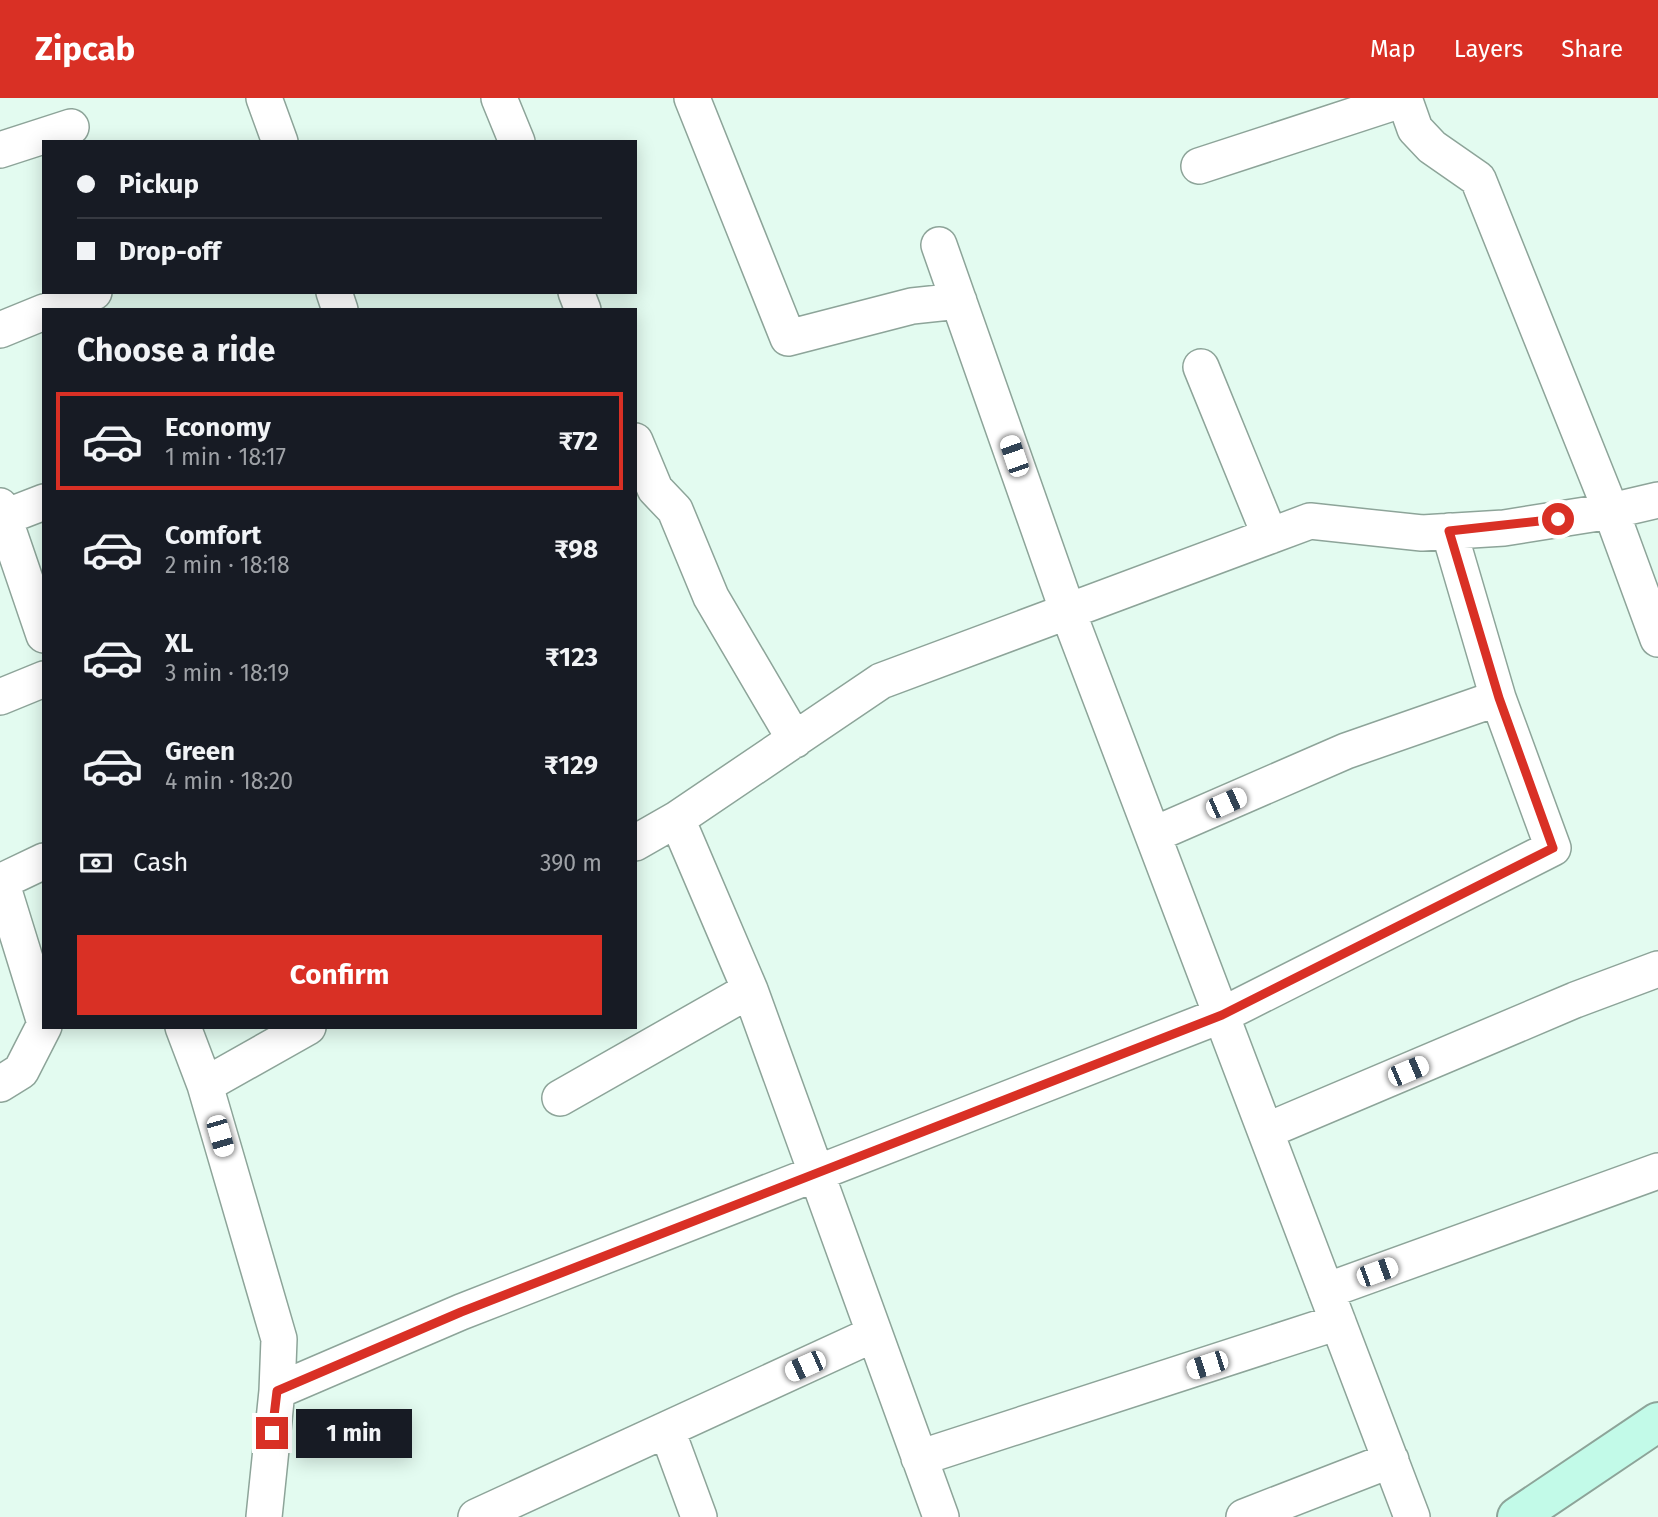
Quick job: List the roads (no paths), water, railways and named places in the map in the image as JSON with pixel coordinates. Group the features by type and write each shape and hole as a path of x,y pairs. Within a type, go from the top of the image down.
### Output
{"street":[{"path":"264,98 279,140"},
{"path":"499,98 515,140"},
{"path":"692,98 788,338 912,306 959,301"},
{"path":"1199,166 1404,98 1415,129 1432,147 1478,179 1611,511 1658,639"},
{"path":"0,150 72,122"},
{"path":"939,245 1068,612 1412,1517"},
{"path":"55,308 89,294"},
{"path":"0,330 42,313"},
{"path":"1202,367 1270,536"},
{"path":"637,446 655,489 675,510 710,597 795,740"},
{"path":"637,842 677,819 881,681 1310,521 1422,533 1504,528 1611,511 1658,500"},
{"path":"42,503 1,514 42,629"},
{"path":"277,1391 461,1312 1222,1015 1553,848 1499,698 1449,531"},
{"path":"0,697 42,680"},
{"path":"1153,835 1346,751 1499,698"},
{"path":"677,819 750,990 941,1517"},
{"path":"42,862 1,881 42,1014"},
{"path":"1266,1131 1575,1000 1658,969"},
{"path":"560,1098 750,990"},
{"path":"0,1084 21,1072 42,1029"},
{"path":"184,1029 205,1086 279,1339 277,1391 264,1517"},
{"path":"205,1086 305,1029"},
{"path":"919,1458 1332,1307 1658,1171"},
{"path":"476,1517 874,1334"},
{"path":"1517,1517 1658,1422"},
{"path":"667,1430 699,1517"},
{"path":"1244,1517 1391,1460"}]}
